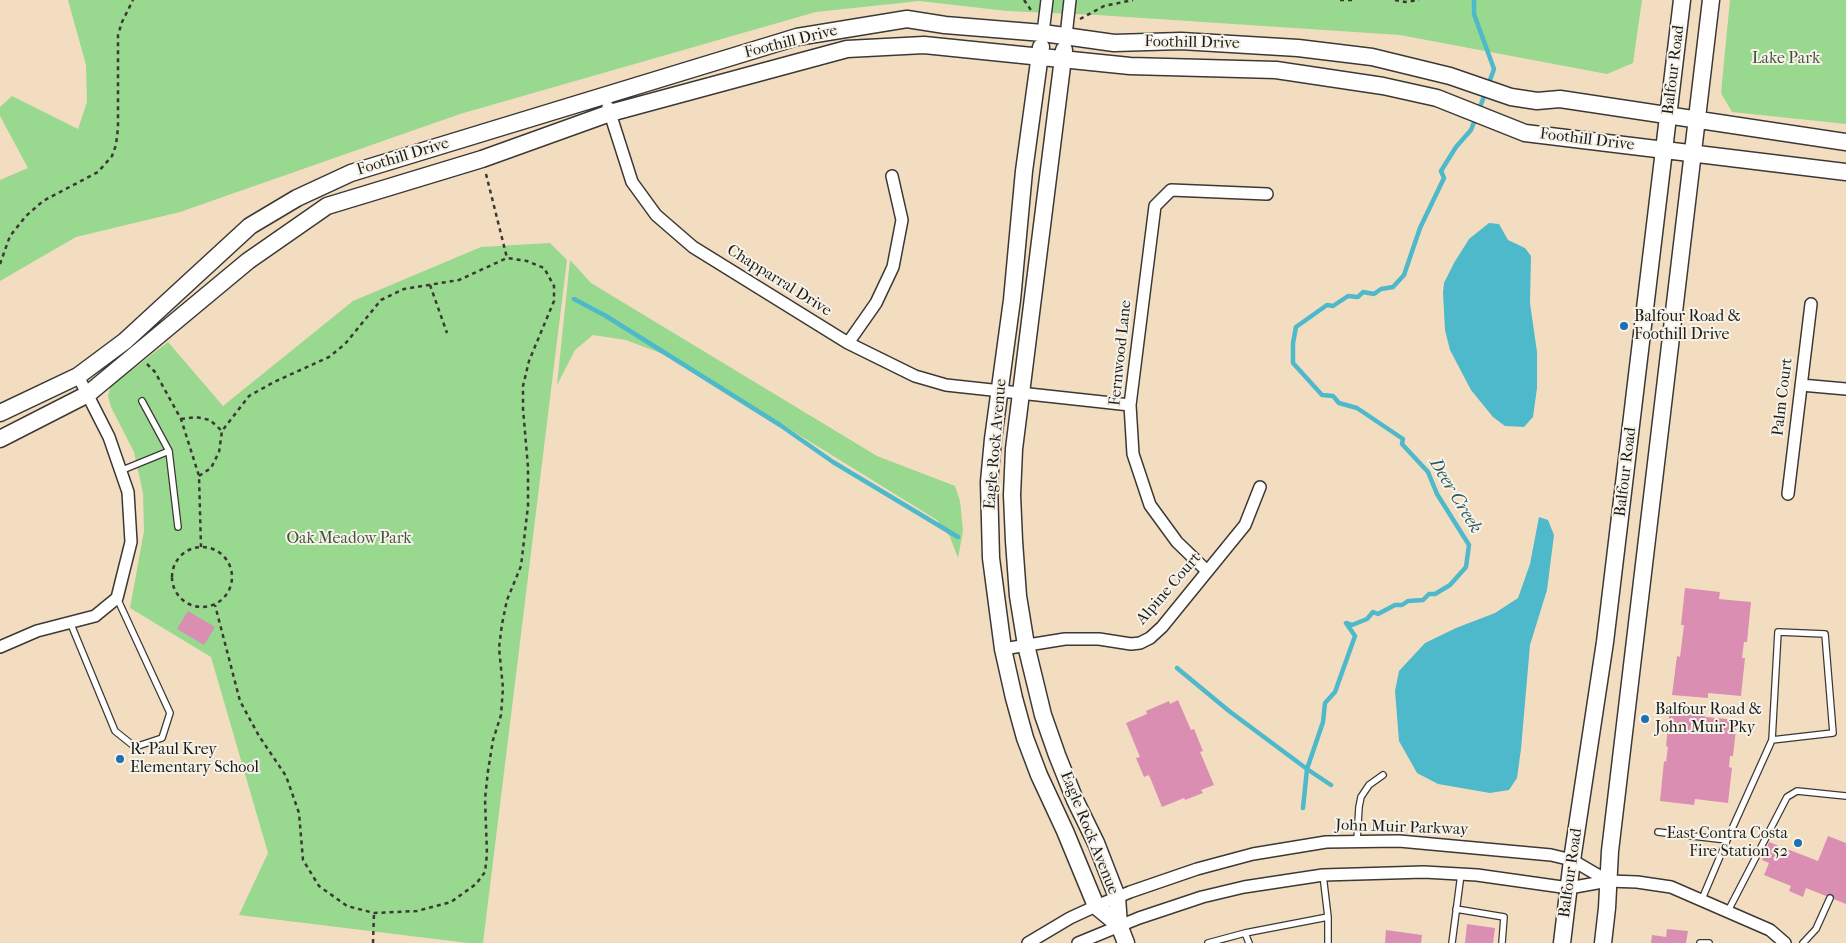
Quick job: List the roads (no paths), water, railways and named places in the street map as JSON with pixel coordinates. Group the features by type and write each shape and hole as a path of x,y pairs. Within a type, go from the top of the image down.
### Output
{"street":[{"path":"1043,33 1047,0"},
{"path":"1066,36 1070,0"},
{"name":"Balfour Road","path":"1562,943 1572,860 1605,642 1682,0"},
{"name":"Balfour Road","path":"1602,943 1610,851 1711,0"},
{"name":"Foothill Drive","path":"0,412 78,376 125,341 250,226 297,198 351,172 797,37 907,19 945,25 1043,33 1114,43 1182,41 1298,48 1372,57 1450,76 1511,97 1537,101 1560,99 1846,142"},
{"name":"Eagle Rock Avenue","path":"1043,33 1024,172 1012,300 989,482 991,558 1003,649 1025,738 1039,775 1096,906 1119,925"},
{"name":"Eagle Rock Avenue","path":"1066,36 1014,449 1012,495 1018,596 1026,646 1043,715 1075,800 1096,843 1117,897 1119,925 1126,943"},
{"name":"Foothill Drive","path":"0,439 88,394 248,261 327,206 482,159 610,113 847,49 924,45 1130,66 1276,70 1383,86 1437,98 1525,133 1846,172"},
{"name":"Chapparral Drive","path":"604,96 632,182 656,215 693,247 848,343 915,376 946,385 1130,405"},
{"path":"848,343 876,303 893,267 902,220 892,176"},
{"name":"Fernwood Lane","path":"1207,571 1177,542 1150,505 1133,454 1130,405 1155,206 1171,190 1267,194"},
{"name":"Palm Court","path":"1788,494 1811,304"},
{"path":"0,647 37,631 95,616 117,598 131,542 128,492 109,437 78,376"},
{"path":"1801,386 1846,389"},
{"name":"Alpine Court","path":"1003,649 1082,638 1131,644 1140,643 1150,638 1162,627 1245,526 1260,487"},
{"name":"John Muir Parkway","path":"1028,943 1070,918 1096,906 1197,869 1245,856 1326,842 1358,840 1551,855 1572,860 1608,881"},
{"name":"John Muir Parkway","path":"1078,943 1119,925 1202,897 1262,883 1323,875 1372,872 1461,874 1568,888 1608,881 1636,882 1671,887 1770,930 1786,943"}],"lane":[{"path":"142,401 168,451 178,527"},
{"path":"120,471 168,451"},
{"path":"70,622 115,731 135,747 162,738 170,713 117,598"},
{"path":"1702,899 1726,840 1772,740 1778,632 1825,634 1833,733 1772,740"},
{"path":"1358,840 1361,796 1369,785 1382,775"},
{"path":"1728,911 1786,797 1797,791 1846,796"},
{"path":"1658,832 1726,840"},
{"path":"1452,943 1461,874"},
{"path":"1323,875 1328,917 1328,943"},
{"path":"1803,943 1816,929 1830,898"},
{"path":"1456,909 1504,917 1502,943"},
{"path":"1208,943 1245,933 1328,917"},
{"path":"1245,933 1249,943"},
{"path":"1700,943 1709,943"}],"water":[{"path":"1489,223 1499,224 1508,240 1525,248 1531,256 1530,303 1537,352 1537,388 1533,417 1524,427 1505,426 1493,417 1471,390 1450,350 1445,330 1444,283 1469,239"},
{"path":"1539,517 1548,520 1554,535 1547,590 1530,645 1517,778 1509,790 1490,793 1438,784 1417,773 1399,741 1395,691 1399,671 1425,643 1456,628 1495,613 1518,598 1530,564"}],"waterway":[{"name":"Deer Creek","path":"1474,0 1474,14 1494,69 1479,110"},
{"name":"Deer Creek","path":"1303,808 1307,769 1323,722 1325,703 1335,692 1355,636 1346,623 1352,625 1367,619 1373,612 1378,614 1395,605 1402,605 1408,601 1423,600 1429,594 1435,594 1450,585 1466,567 1469,545 1437,494 1428,472 1402,444 1403,439 1357,408 1339,403 1333,396 1322,395 1293,363 1293,343 1296,327 1327,305 1333,306 1348,296 1358,297 1363,292 1374,294 1381,289 1393,287 1404,275 1420,228 1444,178 1441,171 1456,147 1471,130 1476,117"},
{"path":"574,299 606,316 780,425 833,462 958,537"},
{"path":"1177,668 1229,711 1331,785"}],"place":[{"name":"Balfour Road & Foothill Drive","path":"1624,326"},
{"name":"Balfour Road & John Muir Pky","path":"1645,719"},
{"name":"R. Paul Krey Elementary School","path":"120,759"},
{"name":"East Contra Costa Fire Station 52","path":"1798,843"}],"park label":[{"name":"Lake Park","path":"1786,59"},
{"name":"Oak Meadow Park","path":"349,539"}]}
